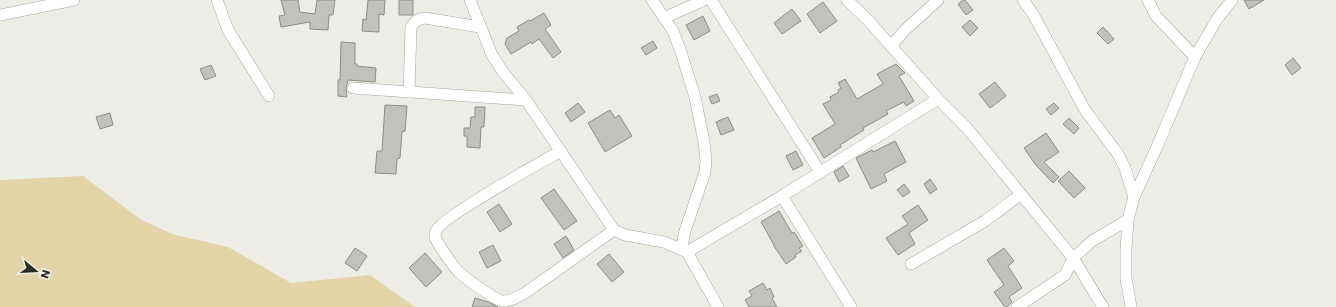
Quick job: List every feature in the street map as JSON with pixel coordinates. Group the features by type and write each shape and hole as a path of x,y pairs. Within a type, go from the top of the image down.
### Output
{"street":[{"path":"0,16 74,0"},
{"path":"218,0 228,30 269,96"},
{"path":"470,0 492,55 503,72 526,100 614,230 625,235 664,242 684,251"},
{"path":"652,0 673,30 689,75 704,142 706,161 704,172 684,234 684,251 718,307"},
{"path":"664,18 704,0"},
{"path":"711,0 820,172"},
{"path":"847,0 867,19 938,99 967,128 1020,195 1073,258 1103,307"},
{"path":"891,46 905,30 938,0"},
{"path":"1023,0 1033,14 1084,110 1118,154 1125,168 1134,196"},
{"path":"1148,0 1156,16 1195,57"},
{"path":"1131,307 1126,278 1126,249 1128,220 1134,196 1156,149 1195,57 1217,19 1232,0"},
{"path":"409,92 411,27 414,22 425,18 480,27"},
{"path":"352,88 526,100"},
{"path":"684,251 782,196 938,99"},
{"path":"561,151 519,174 453,216 439,227 436,231 435,238 444,252 459,272 478,287 501,300 509,300 525,293 614,230"},
{"path":"911,264 985,221 1020,195"},
{"path":"782,196 851,307"},
{"path":"1017,307 1065,275 1073,258 1092,241 1128,220"}],"shaded area":[{"path":"83,176 140,219 172,234 228,247 291,283 370,275 415,307 0,307 0,180"}],"building":[{"path":"281,0 298,0 300,12 315,14 317,0 335,0 333,15 329,15 328,30 310,29 310,22 281,27 279,16 285,15"},
{"path":"368,0 385,0 384,15 379,14 379,32 362,31 363,19 366,20"},
{"path":"399,0 413,0 413,15 399,15"},
{"path":"965,0 973,10 966,15 958,4"},
{"path":"1244,0 1264,0 1249,9"},
{"path":"823,2 837,21 820,33 807,14"},
{"path":"792,9 801,21 782,34 774,23"},
{"path":"544,13 551,25 545,29 561,52 553,58 539,39 511,54 505,44 507,38 519,31 517,27"},
{"path":"703,16 710,31 694,40 686,25"},
{"path":"970,20 978,28 970,36 962,27"},
{"path":"1103,27 1114,39 1108,44 1097,33"},
{"path":"653,41 657,48 646,55 641,48"},
{"path":"341,42 355,43 355,64 357,64 357,66 376,68 375,82 348,80 346,88 347,97 338,96"},
{"path":"1293,58 1301,68 1292,75 1285,65"},
{"path":"896,64 905,73 899,76 914,101 906,106 904,102 886,111 888,114 863,128 864,130 840,145 841,147 824,158 812,138 835,124 823,104 831,100 830,97 839,92 838,90 841,88 838,83 845,79 857,99 883,84 877,74"},
{"path":"211,65 216,76 205,80 200,69"},
{"path":"995,82 1006,96 990,108 979,94"},
{"path":"717,94 720,101 712,104 709,97"},
{"path":"578,103 585,112 571,122 565,113"},
{"path":"1054,103 1059,108 1051,115 1046,109"},
{"path":"385,105 407,106 405,131 402,132 400,158 397,159 396,174 375,173 377,151 382,151"},
{"path":"475,107 485,107 484,127 481,127 480,148 467,147 467,136 464,136 464,128 470,128 471,117 475,117"},
{"path":"610,110 615,118 619,115 632,136 605,152 588,123"},
{"path":"110,113 113,125 100,129 96,117"},
{"path":"728,117 734,130 721,135 716,122"},
{"path":"1069,118 1079,128 1074,134 1063,124"},
{"path":"1046,133 1059,152 1044,162 1059,177 1053,183 1035,164 1024,148"},
{"path":"895,141 906,162 884,174 887,181 871,189 856,158 872,150 873,152"},
{"path":"796,151 803,165 793,170 786,156"},
{"path":"843,166 849,176 839,182 834,172"},
{"path":"1069,171 1085,188 1074,198 1058,181"},
{"path":"930,179 937,189 930,194 924,184"},
{"path":"904,184 910,192 903,197 897,190"},
{"path":"554,189 577,221 564,230 541,198"},
{"path":"499,204 512,224 500,232 487,212"},
{"path":"918,205 928,220 909,233 915,244 898,255 886,238 908,224 902,216"},
{"path":"779,211 792,233 794,232 803,246 799,248 802,251 795,255 796,257 786,264 761,222"},
{"path":"566,236 574,250 563,258 554,244"},
{"path":"493,245 501,261 487,268 479,252"},
{"path":"355,248 367,256 357,271 345,263"},
{"path":"1004,248 1014,261 1008,266 1022,288 1009,297 1012,302 1007,307 1005,307 994,292 1004,285 987,260"},
{"path":"425,253 442,272 426,287 409,268"},
{"path":"609,254 624,272 612,282 597,264"},
{"path":"763,283 767,290 770,288 774,297 772,298 777,307 749,307 745,300 752,296 749,291"},
{"path":"475,298 488,302 498,307 472,307"}]}
